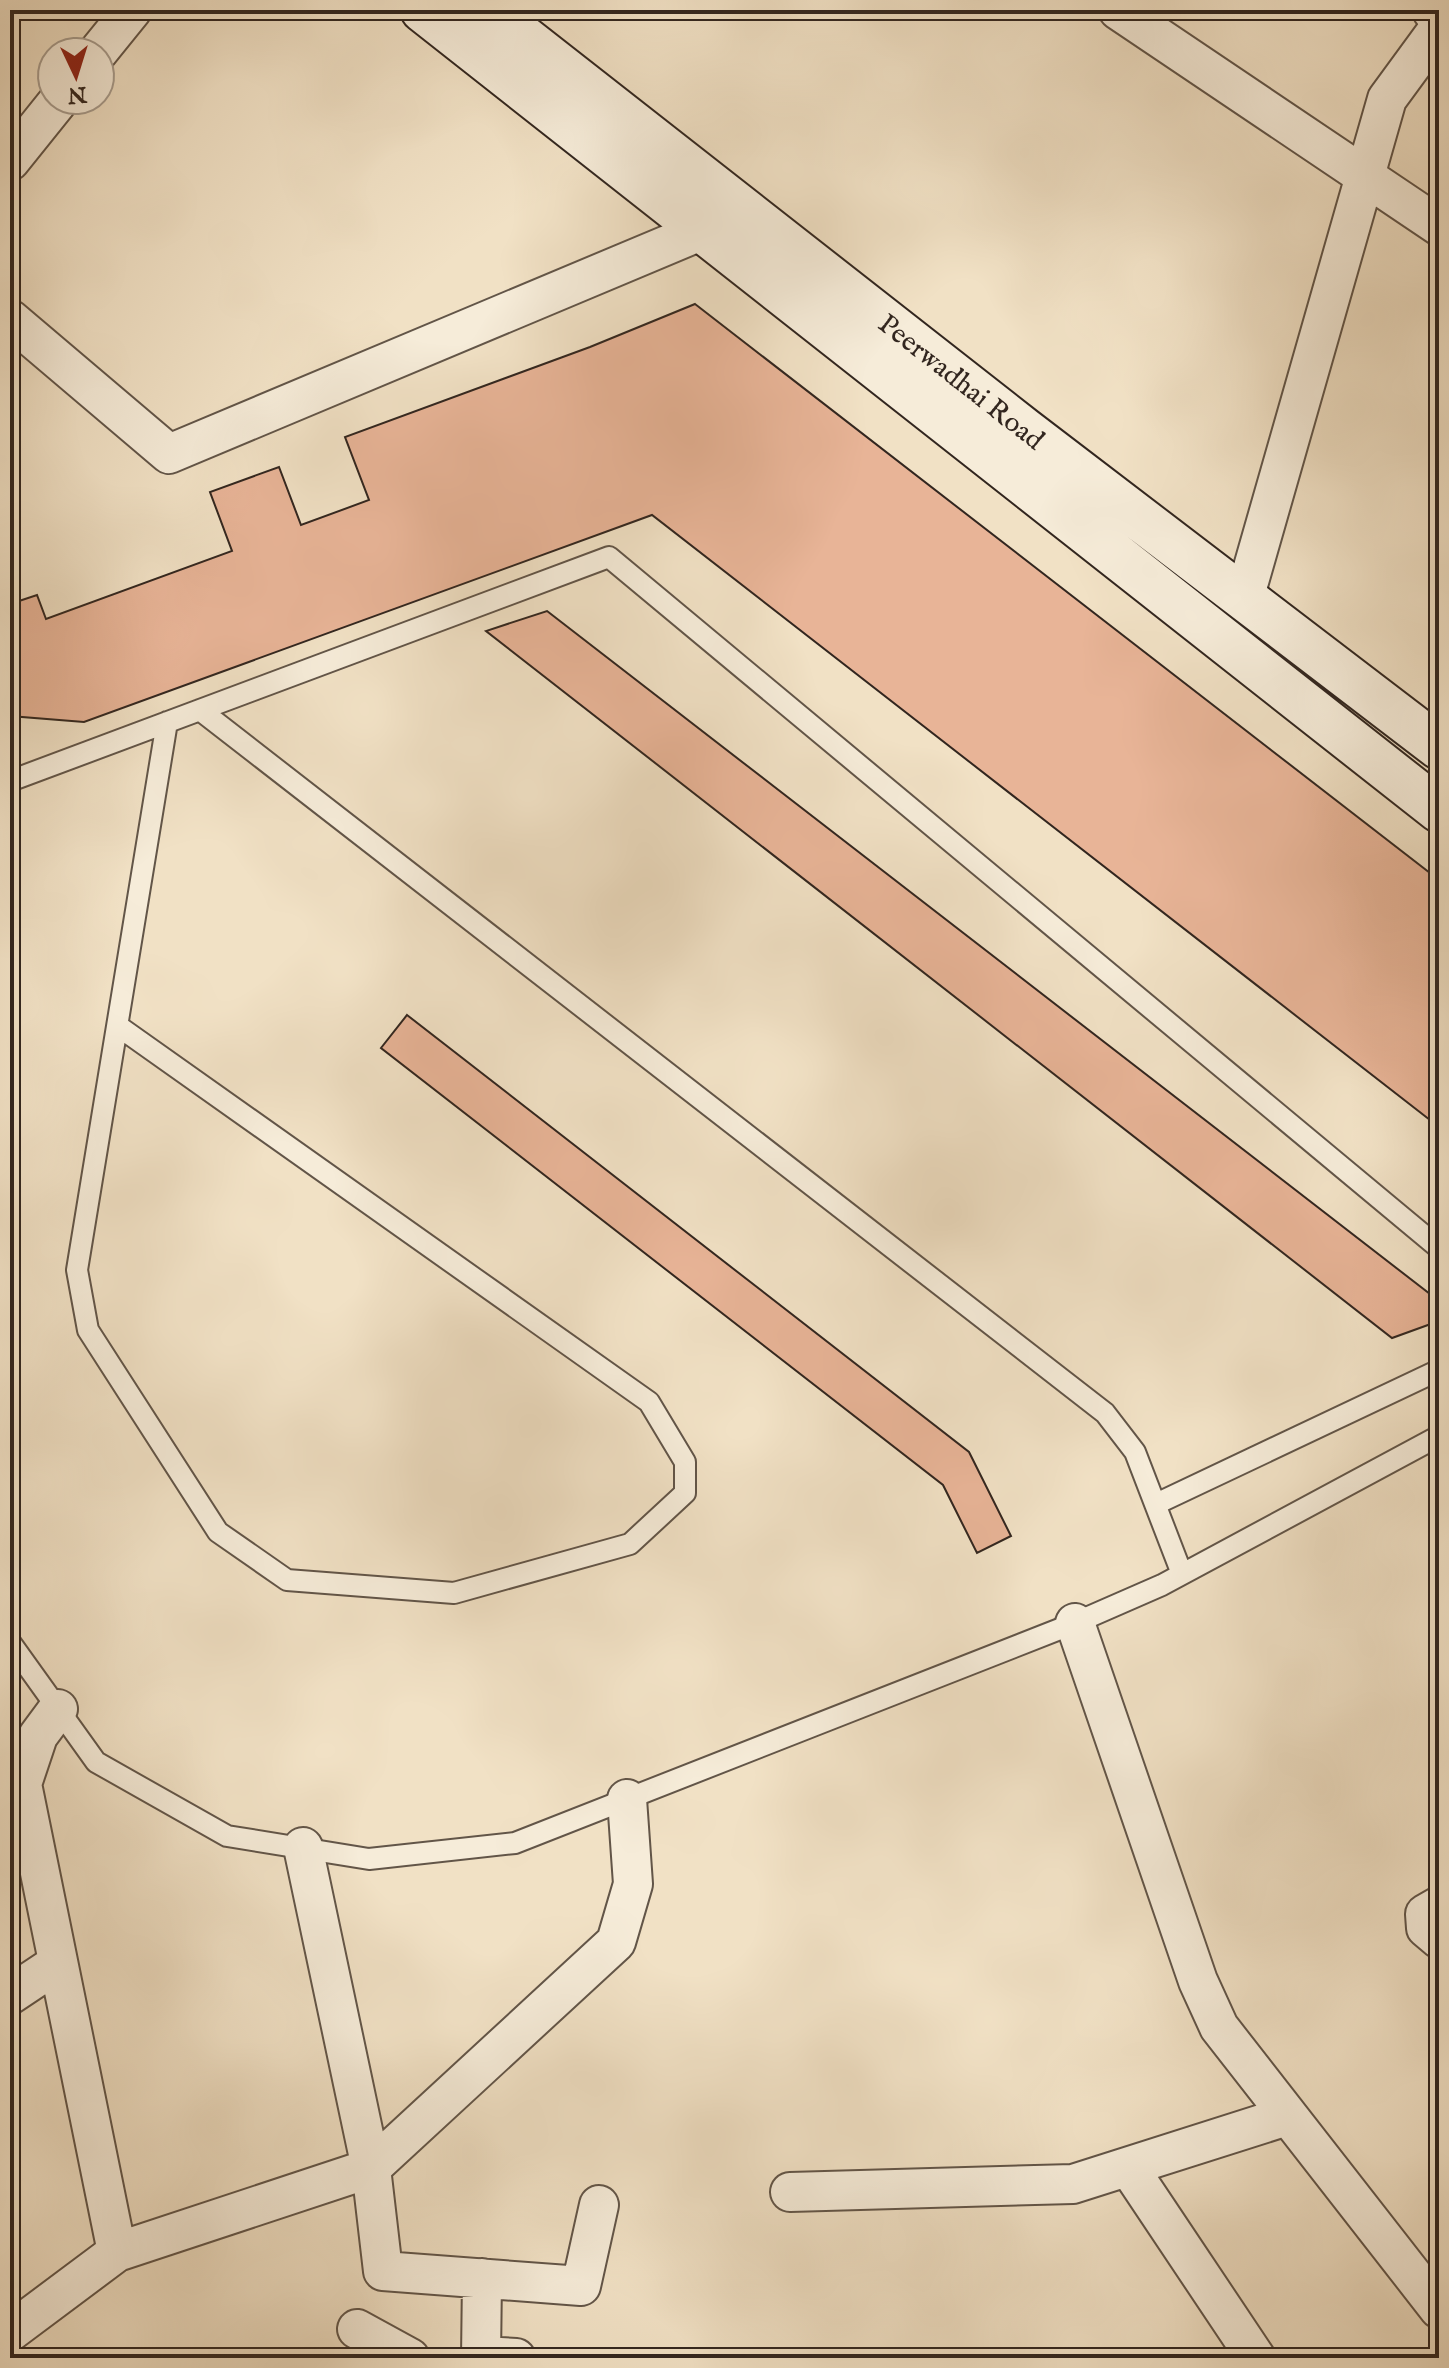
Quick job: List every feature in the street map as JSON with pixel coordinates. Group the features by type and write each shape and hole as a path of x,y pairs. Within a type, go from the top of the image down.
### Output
{"main road":[{"path":"423,10 1439,810"},
{"name":"Peerwadhai Road","path":"488,10 1244,599 1439,747"}],"street":[{"path":"111,36 132,10"},
{"path":"1118,10 1439,226"},
{"path":"1244,599 1387,99 1439,28"},
{"path":"10,161 46,116"},
{"path":"10,319 169,454 703,230"},
{"path":"1075,1623 1198,1981 1219,2027 1439,2309"},
{"path":"58,1709 38,1736 22,1784 23,1860 58,1963 117,2252"},
{"path":"10,2332 117,2252 371,2168 616,1942 633,1884 627,1799"},
{"path":"303,1847 371,2168 383,2271 581,2286 599,2205"},
{"path":"1439,1906 1425,1914 1426,1928 1439,1939"},
{"path":"10,1995 58,1963"},
{"path":"790,2192 1073,2184 1287,2116"},
{"path":"1129,2168 1256,2358"},
{"path":"482,2278 493,2357"},
{"path":"357,2329 410,2358"}],"lane":[{"path":"10,781 609,557 1439,1248"},
{"path":"200,710 1105,1413 1135,1452 1182,1574"},
{"path":"118,1026 649,1402 685,1462 685,1493 630,1544 454,1593 287,1580 218,1532 88,1330 77,1270 167,722"},
{"path":"1156,1504 1439,1370"},
{"path":"10,1642 96,1762 227,1836 369,1859 515,1843 1075,1623 1182,1574 1439,1436"}],"building":[{"path":"695,304 1439,880 1439,1127 652,515 84,722 10,716 10,604 37,595 46,619 232,551 210,492 279,467 301,525 369,500 345,437 590,347"},
{"path":"547,611 1439,1301 1439,1321 1392,1338 486,631"},
{"path":"407,1015 969,1452 1011,1536 977,1553 943,1485 381,1048"}]}
